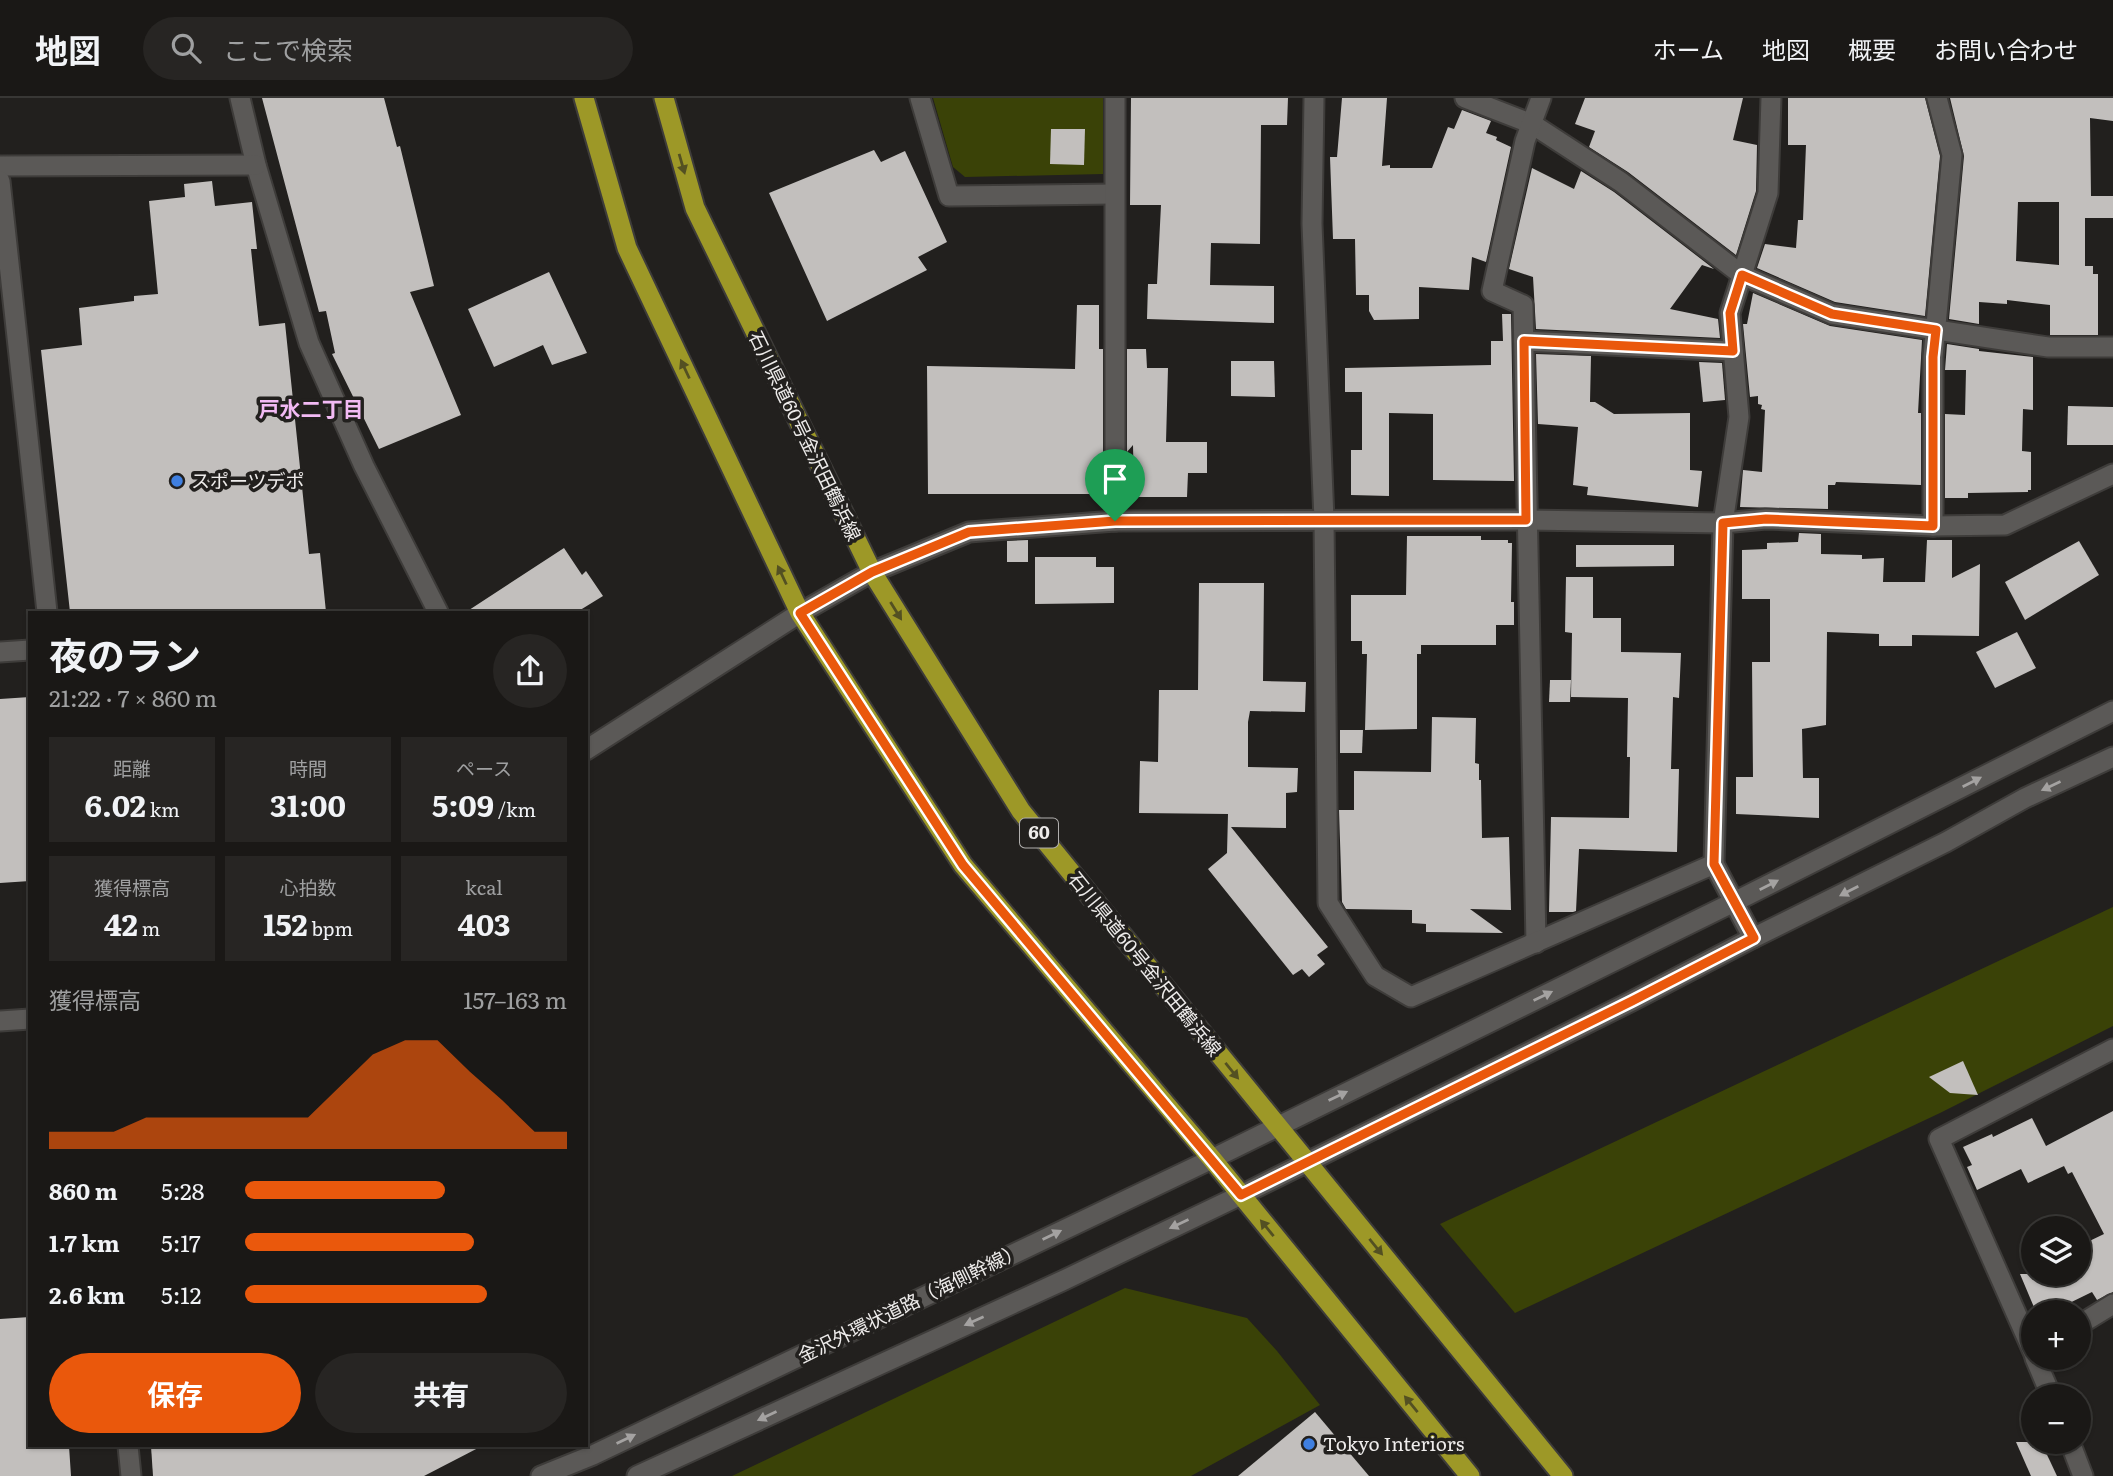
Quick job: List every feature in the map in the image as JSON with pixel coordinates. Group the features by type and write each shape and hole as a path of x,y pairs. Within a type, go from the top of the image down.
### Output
{"main road":[{"path":"584,98 627,248 800,613 963,865 1212,1159 1469,1476"},
{"name":"石川県道60号金沢田鶴浜線","path":"664,98 695,208 872,572 1021,811 1563,1476"}],"street":[{"path":"240,98 256,165 309,343 364,466 437,611"},
{"path":"920,98 949,196 1114,194"},
{"path":"1115,98 1115,521"},
{"path":"1314,98 1312,224 1324,520 1328,903 1375,976 1411,997 1714,864"},
{"path":"1467,98 1532,124 1621,182 1742,275 1832,314 2048,347 2113,347"},
{"path":"1536,943 1523,305 1492,291 1525,141 1541,98"},
{"path":"1754,938 1714,864 1723,523 1738,417 1730,313 1768,193 1771,98"},
{"path":"1933,526 1933,357 1952,155 1937,98"},
{"path":"0,166 256,165"},
{"path":"0,181 47,611"},
{"path":"1524,341 1733,351"},
{"path":"588,749 800,613 872,572 969,532 1115,521 1526,520 1723,523 1766,519 1933,526 2005,525 2113,474"},
{"path":"0,652 28,650"},
{"name":"金沢外環状道路（海側幹線）","path":"541,1476 589,1449 1212,1159 1734,902 2113,711"},
{"name":"金沢外環状道路（海側幹線）","path":"637,1476 1062,1281 1307,1163 1946,842 2025,798 2113,757"},
{"path":"0,1021 28,1019"},
{"path":"2021,1326 1939,1139 2113,1049"},
{"path":"2091,1318 2113,1304"},
{"path":"128,1447 131,1476"},
{"path":"2075,1454 2083,1476"}],"green space":[{"path":"933,98 1103,98 1103,174 965,177 953,167"},
{"path":"2113,907 2113,1026 1940,1113 1515,1313 1440,1224"},
{"path":"1125,1288 1247,1318 1320,1405 1191,1476 732,1476"}],"building":[{"path":"262,98 384,98 397,147 400,146 434,286 410,292 461,415 379,449 332,354 335,353 326,311 319,312"},
{"path":"1131,98 1288,98 1287,125 1261,125 1260,244 1211,243 1210,285 1274,286 1274,323 1147,319 1148,284 1157,284 1161,205 1130,205"},
{"path":"1342,98 1387,98 1382,166 1432,168 1448,127 1454,129 1462,110 1491,121 1486,133 1511,147 1486,262 1472,257 1469,290 1419,287 1419,319 1374,320 1369,311 1369,295 1356,295 1355,239 1333,239 1330,157 1337,157"},
{"path":"1585,98 1743,98 1733,140 1757,145 1756,191 1736,255 1628,172 1589,147 1595,131 1575,124"},
{"path":"1788,98 1925,98 1940,156 1925,316 1835,302 1757,268 1765,244 1796,248 1798,220 1803,220 1806,145 1788,145"},
{"path":"1950,98 2113,98 2113,121 2090,118 2091,196 2113,196 2113,218 2085,218 2085,266 2093,266 2093,274 2098,274 2098,335 2050,335 2050,305 2007,300 2007,304 1979,302 1979,324 1949,319 1964,156","holes":["2018,202 2059,202 2059,265 2016,261"]},
{"path":"1051,129 1085,129 1084,165 1050,164"},
{"path":"874,150 881,162 905,151 947,242 918,257 927,270 827,321 769,193"},
{"path":"1532,168 1574,189 1581,171 1614,192 1714,269 1702,265 1670,309 1718,319 1720,338 1536,329 1533,277 1509,269"},
{"name":"スポーツデポ","path":"212,181 215,206 252,202 257,249 251,249 259,326 285,323 309,554 320,553 326,611 70,611 41,350 82,345 79,308 134,301 134,296 158,294 149,201 185,197 184,184"},
{"path":"549,272 587,353 552,365 543,345 494,367 468,309"},
{"path":"1753,293 1830,326 1922,340 1918,413 1921,413 1921,485 1836,482 1835,485 1828,485 1828,509 1740,507 1743,470 1762,472 1765,410 1758,404 1758,396 1750,397 1743,324 1747,324"},
{"path":"1077,305 1099,305 1099,349 1103,349 1103,479 1090,494 928,494 927,366 1075,369"},
{"path":"1502,314 1511,314 1514,481 1433,480 1433,414 1389,413 1389,496 1351,495 1351,450 1362,450 1362,392 1345,392 1345,368 1491,365 1491,341 1503,341"},
{"path":"1947,344 1979,351 2033,357 2033,410 2023,409 2022,451 2031,452 2031,490 2028,492 1968,493 1968,498 1945,498 1945,414 1965,415 1966,370 1945,370"},
{"path":"1127,349 1146,349 1147,368 1168,368 1166,442 1207,442 1207,473 1188,473 1187,497 1134,497 1133,445 1127,452"},
{"path":"1536,354 1591,356 1590,402 1595,402 1614,414 1690,413 1690,470 1702,471 1698,507 1587,495 1588,487 1573,485 1578,427 1538,424"},
{"path":"1231,361 1274,361 1275,397 1231,396"},
{"path":"1699,362 1722,363 1725,400 1703,402"},
{"path":"2068,406 2113,407 2113,445 2067,445"},
{"path":"1799,533 1821,534 1821,554 1862,555 1862,559 1884,558 1883,582 1925,582 1927,540 1952,540 1952,578 1980,564 1979,636 1912,635 1912,646 1879,646 1879,634 1827,632 1826,725 1802,729 1803,778 1819,778 1819,818 1736,814 1736,777 1753,777 1752,662 1770,662 1770,599 1742,599 1742,550 1767,549 1767,543 1798,542"},
{"path":"1407,536 1481,536 1481,540 1508,540 1508,543 1512,543 1511,602 1514,602 1514,625 1496,625 1496,645 1421,645 1421,654 1417,654 1417,729 1365,730 1367,654 1362,654 1362,641 1351,641 1351,595 1406,595"},
{"path":"1028,540 1028,562 1007,562 1007,541"},
{"path":"2079,541 2099,575 2025,620 2005,582"},
{"path":"1576,545 1674,545 1674,566 1576,567"},
{"path":"564,548 582,575 586,571 603,596 579,611 468,611"},
{"path":"1035,557 1096,557 1096,567 1114,567 1114,603 1035,604"},
{"path":"1566,577 1593,577 1593,618 1621,618 1621,652 1681,653 1679,698 1673,697 1671,769 1679,769 1677,852 1579,849 1576,911 1549,912 1551,817 1629,818 1628,698 1571,697 1572,633 1565,632"},
{"path":"1199,583 1264,583 1263,681 1306,682 1305,712 1250,711 1248,722 1248,767 1298,768 1297,792 1286,793 1286,828 1231,827 1328,947 1317,955 1325,964 1309,977 1302,969 1293,975 1208,869 1227,853 1228,814 1139,813 1140,761 1158,762 1159,690 1198,690"},
{"path":"2017,632 2036,668 1995,688 1976,652"},
{"path":"1550,680 1571,680 1570,702 1549,702"},
{"path":"28,697 28,881 0,883 0,699"},
{"path":"1432,717 1476,718 1475,763 1479,764 1481,780 1482,838 1509,837 1511,910 1470,909 1503,933 1426,932 1426,924 1412,923 1412,910 1346,909 1342,902 1339,810 1354,810 1354,771 1431,772"},
{"path":"1340,730 1363,730 1362,753 1340,753"},
{"path":"1963,1061 1978,1095 1950,1093 1929,1077"},
{"path":"2113,1111 2113,1292 2097,1300 2092,1292 2076,1300 2031,1300 2025,1286 2091,1286 2091,1240 2104,1234 2072,1172 2068,1174 2064,1166 2028,1183 2021,1169 1977,1190 1967,1167 1972,1165 1963,1147 1992,1134 1993,1137 2032,1118 2046,1146"},
{"path":"28,1317 28,1447 69,1447 71,1476 0,1476 0,1319"},
{"name":"Tokyo Interiors","path":"1315,1412 1369,1476 1238,1476"},
{"path":"151,1447 480,1447 424,1476 153,1476"},
{"path":"2021,1454 2047,1454 2057,1476 2031,1476"}],"place":[{"name":"スポーツデポ","path":"177,481"},
{"name":"Tokyo Interiors","path":"1309,1444"}],"district":[{"name":"戸水二丁目","path":"311,410"}],"route":[{"path":"1742,275 1832,314 1936,330 1933,357 1933,526 1766,519 1723,523 1714,864 1754,938 1241,1195 963,865 800,613 872,572 969,532 1115,521 1526,520 1524,341 1733,351 1730,313 1742,275"}]}
